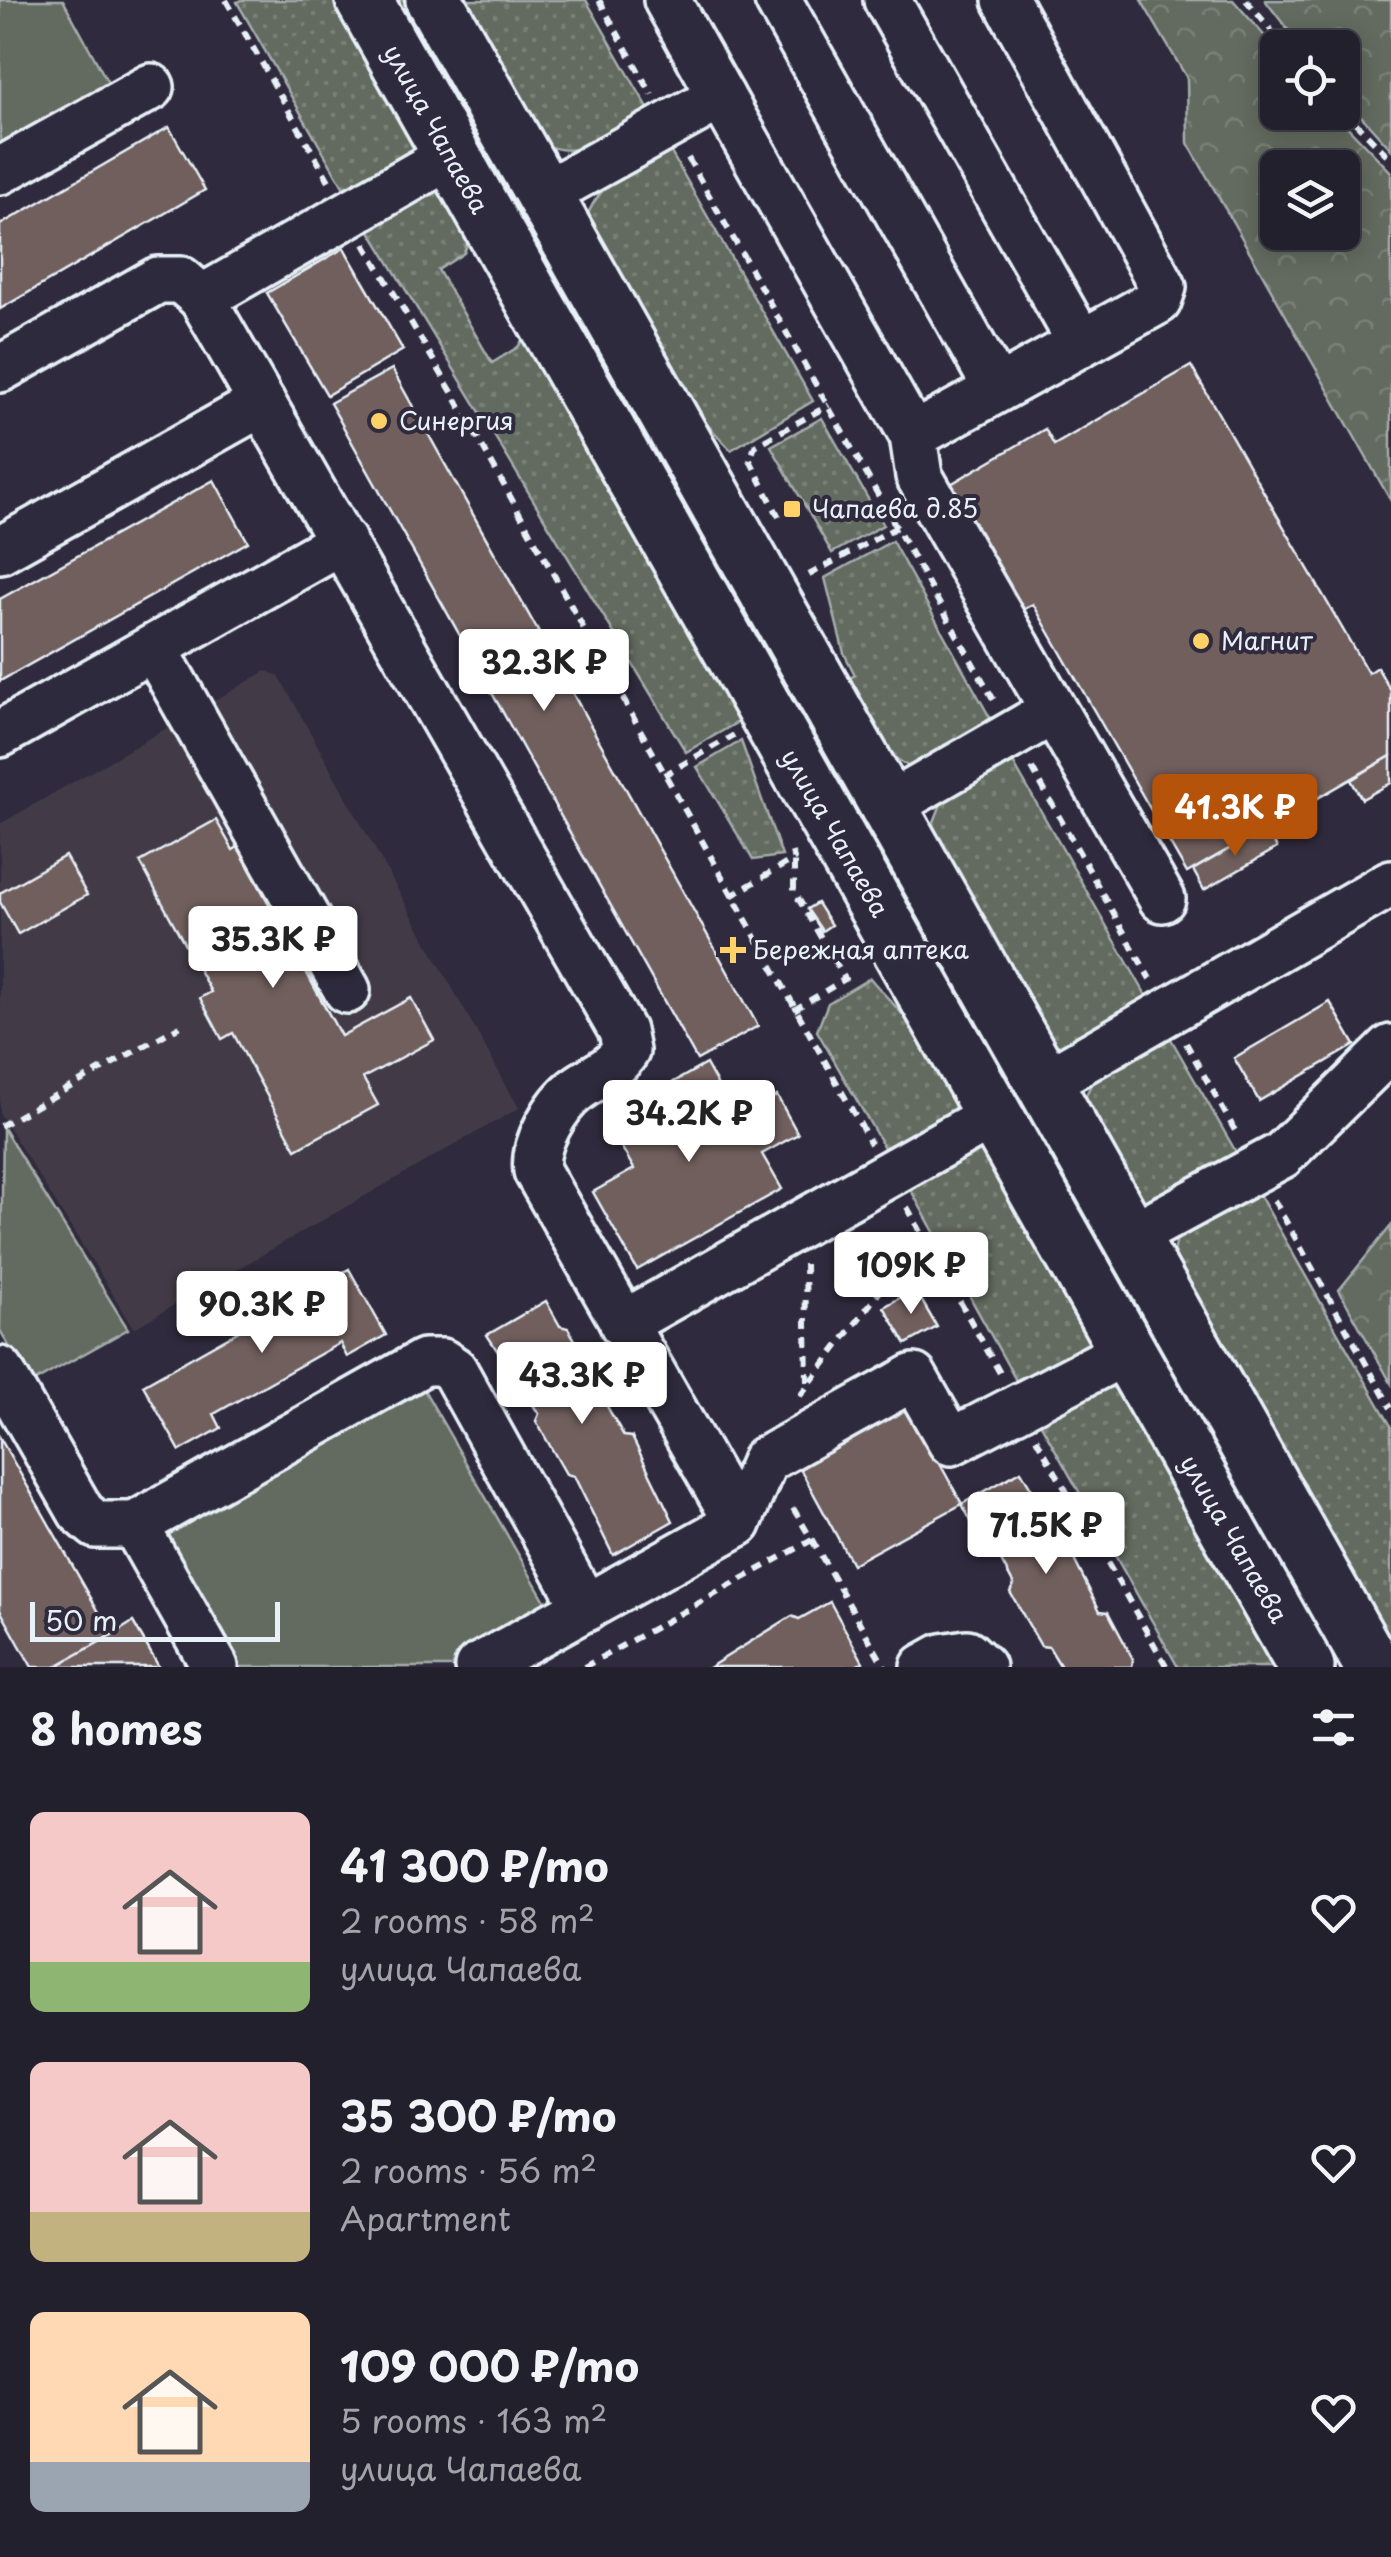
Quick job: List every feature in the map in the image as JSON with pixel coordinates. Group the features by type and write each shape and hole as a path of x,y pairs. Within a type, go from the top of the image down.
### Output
{"main road":[{"name":"улица Чапаева","path":"364,0 1294,1646"},
{"path":"434,0 1373,1667"},
{"path":"1294,1646 1333,1596"}],"lane":[{"path":"668,0 913,436 919,476 1162,899"},
{"path":"778,0 997,389"},
{"path":"887,0 1081,343"},
{"path":"913,436 1158,300 1164,287 1006,0"},
{"path":"0,171 151,88"},
{"path":"543,195 721,96"},
{"path":"202,298 450,156"},
{"path":"0,369 158,280 180,280 202,298 622,1031 626,1051 615,1066 565,1101 535,1158 537,1171 738,1523"},
{"path":"0,550 262,403"},
{"path":"0,734 343,541"},
{"path":"154,648 347,990"},
{"path":"888,807 1054,711"},
{"path":"1044,1083 1391,884"},
{"path":"1130,1237 1282,1155 1391,1048"},
{"path":"623,1324 994,1114"},
{"path":"478,1667 738,1523 765,1460 914,1377 951,1442 1127,1351"},
{"path":"0,1370 81,1512 96,1525 135,1525 424,1362 442,1362 454,1370 586,1608"},
{"path":"135,1525 215,1667"},
{"path":"924,1667 967,1653 982,1667"}],"path":[{"path":"226,0 452,392 794,1010 1167,1667"},
{"path":"1246,0 1271,30"},
{"path":"1360,127 1391,159"},
{"path":"809,575 897,528"},
{"path":"788,840 794,859 794,891 845,979 794,1010"},
{"path":"732,896 794,859"},
{"path":"0,1126 180,1026"},
{"path":"804,1222 808,1383"},
{"path":"799,1398 896,1269 928,1243"},
{"path":"812,1540 884,1667"}],"shaded area":[{"path":"266,671 279,676 519,1108 134,1328 0,1114 0,824"}],"green space":[{"path":"0,0 63,0 113,92 0,155"},
{"path":"342,0 417,144 412,158 349,197 237,2"},
{"path":"388,0 411,0 800,690 782,701"},
{"path":"455,0 586,0 650,112 584,148 556,149 541,143"},
{"path":"1141,0 1233,0 1260,31 1260,130 1350,130 1391,172 1391,501 1188,143 1187,78"},
{"path":"1265,0 1391,0 1391,149 1360,115 1360,30 1288,30"},
{"path":"669,149 813,401 731,450 680,395 586,220 608,185"},
{"path":"432,189 443,192 469,239 464,253 438,270 492,363 518,347 539,315 743,719 686,752 364,221"},
{"path":"822,418 883,525 832,553 771,446"},
{"path":"892,541 994,725 925,765 909,767 882,749 843,682 855,675 844,653 825,578"},
{"path":"808,701 1303,1581 1285,1592 788,712"},
{"path":"741,741 782,856 753,860 697,767"},
{"path":"1010,757 1151,1004 1070,1048 1054,1045 930,832 943,799"},
{"path":"870,978 927,1043 950,1081 955,1100 953,1118 890,1158 817,1031 828,1003"},
{"path":"1167,1032 1240,1159 1157,1200 1140,1200 1083,1111 1092,1084 1102,1073"},
{"path":"3,1128 128,1329 30,1384 0,1330"},
{"path":"971,1149 987,1153 1092,1341 1089,1354 1023,1393 907,1183"},
{"path":"1255,1187 1391,1426 1391,1656 1172,1266 1177,1236"},
{"path":"1391,1226 1391,1383 1339,1290"},
{"path":"419,1381 553,1615 455,1667 233,1667 153,1531"},
{"path":"1108,1386 1120,1390 1282,1667 1178,1667 1038,1419"}],"building":[{"path":"169,127 205,190 0,309 0,225"},
{"path":"344,248 403,350 327,395 267,293"},
{"name":"Магнит","path":"1191,366 1368,673 1377,667 1391,691 1391,756 1187,873 1033,604 1017,614 944,488 1045,429 1054,445"},
{"path":"392,369 758,1026 697,1060 330,403"},
{"path":"214,480 248,542 0,681 0,599"},
{"path":"1391,756 1391,783 1362,799 1351,780"},
{"path":"216,820 233,850 238,847 341,1036 411,998 434,1040 363,1078 378,1105 296,1149 233,1033 222,1039 200,998 211,992 140,862"},
{"path":"1266,828 1277,848 1204,890 1193,870"},
{"path":"65,856 87,895 18,934 0,902 0,893"},
{"path":"817,903 831,925 822,931 807,909"},
{"path":"1330,1002 1355,1045 1259,1101 1234,1058"},
{"path":"706,1064 736,1118 777,1096 798,1134 762,1154 782,1189 637,1270 593,1192 634,1169 606,1120"},
{"path":"349,1269 386,1335 347,1357 340,1343 214,1414 221,1428 180,1451 143,1385"},
{"path":"915,1289 937,1327 906,1344 884,1307"},
{"path":"546,1301 560,1326 568,1328 595,1374 592,1380 624,1436 632,1437 673,1521 613,1555 574,1476 566,1474 536,1421 539,1414 487,1335"},
{"path":"901,1393 962,1504 852,1564 791,1452"},
{"path":"0,1438 112,1635 55,1667 32,1667 0,1610"},
{"path":"1021,1471 1038,1500 1045,1502 1100,1611 1108,1612 1133,1659 1132,1667 1061,1667 1049,1647 1041,1646 1010,1592 1014,1585 989,1538 980,1538 962,1504"},
{"path":"830,1602 863,1662 854,1667 710,1667 792,1616 799,1619"},
{"path":"133,1622 159,1667 55,1667 112,1635"}],"place":[{"name":"Синергия","path":"379,421"},
{"name":"Чапаева д.85","path":"792,509"},
{"name":"Магнит","path":"1201,641"},
{"name":"Бережная аптека","path":"733,950"}]}
